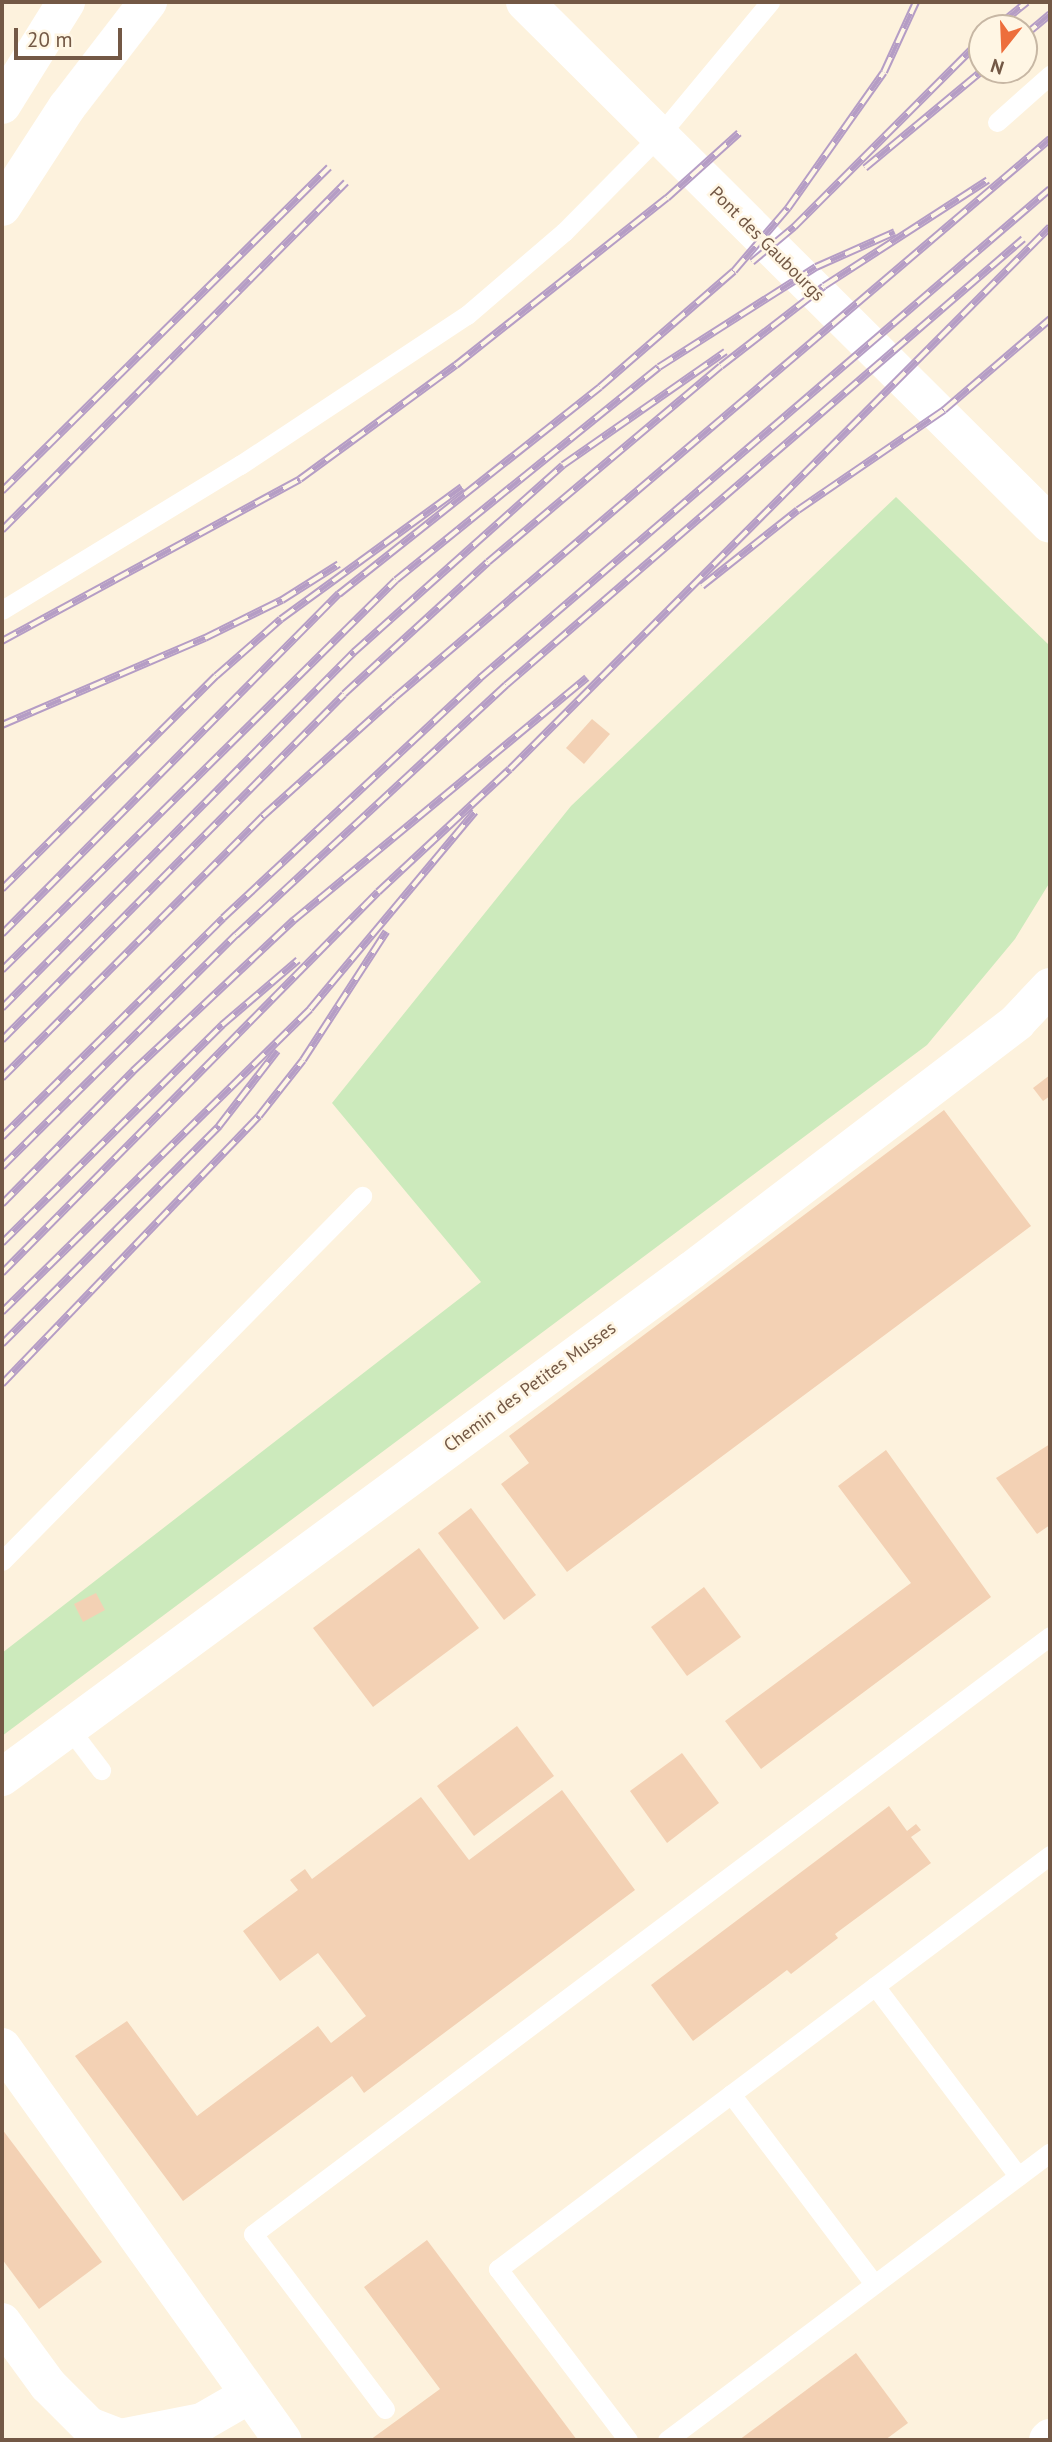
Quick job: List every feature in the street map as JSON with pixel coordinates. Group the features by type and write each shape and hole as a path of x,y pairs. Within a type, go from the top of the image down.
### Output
{"street":[{"path":"2,105 66,2"},
{"path":"2,207 105,52 148,2"},
{"name":"Pont des Gaubourgs","path":"525,2 1008,486 1050,524"},
{"name":"Chemin des Petites Musses","path":"2,1777 692,1270 1017,1022 1050,987"},
{"path":"2,2047 282,2440"},
{"path":"2,2322 48,2385 89,2426 121,2438 202,2422 249,2395"}],"lane":[{"path":"2,610 240,465 467,315 564,232 657,138 770,2"},
{"path":"997,122 1050,75"},
{"path":"2,1561 362,1196"},
{"path":"385,2409 253,2234 1050,1636"},
{"path":"69,1728 101,1770"},
{"path":"628,2440 498,2269 1050,1855"},
{"path":"875,1986 1018,2176"},
{"path":"731,2094 874,2284"},
{"path":"667,2440 1050,2152"}],"green space":[{"path":"896,497 1050,646 1050,882 1015,939 927,1045 2,1736 2,1653 481,1282 332,1103 571,806"}],"building":[{"path":"592,719 610,734 584,764 566,748"},
{"path":"1050,1075 1050,1096 1043,1101 1033,1088"},
{"path":"944,1110 1031,1226 567,1572 501,1484 529,1463 509,1436"},
{"path":"1050,1444 1050,1525 1037,1534 996,1478"},
{"path":"886,1450 991,1597 761,1769 725,1721 911,1583 838,1486"},
{"path":"471,1508 536,1595 504,1620 438,1533"},
{"path":"419,1548 479,1628 373,1707 313,1628"},
{"path":"704,1587 741,1637 687,1676 651,1627"},
{"path":"96,1593 105,1610 83,1622 74,1604"},
{"path":"517,1726 554,1776 474,1836 437,1786"},
{"path":"682,1753 719,1803 667,1843 630,1791"},
{"path":"562,1790 635,1890 364,2093 352,2076 183,2201 75,2056 127,2021 197,2116 318,2026 331,2043 366,2016 318,1953 280,1981 243,1931 298,1890 290,1880 305,1869 312,1879 421,1797 469,1860"},
{"path":"889,1806 907,1831 916,1824 921,1830 911,1837 931,1863 835,1934 838,1938 791,1974 787,1970 693,2041 651,1985"},
{"path":"2,2129 102,2262 39,2309 2,2259"},
{"path":"427,2240 577,2440 370,2440 440,2389 364,2287"},
{"path":"856,2353 908,2423 885,2440 739,2440"}],"railway":[{"path":"2,934 339,594 600,387 734,271 788,208 884,72 916,2"},
{"path":"1012,14 1027,2"},
{"path":"1038,24 1050,14"},
{"path":"752,262 794,227 968,53"},
{"path":"865,168 968,82"},
{"path":"2,641 300,479 456,365 667,198 739,133"},
{"path":"2,1078 263,816 394,698 1050,139"},
{"path":"2,491 329,167"},
{"path":"2,1040 344,694 488,562 721,366 824,286 988,180"},
{"path":"2,530 346,182"},
{"path":"2,1137 223,918 480,678 1050,189"},
{"path":"2,1273 378,892 510,769 1050,227"},
{"path":"2,970 396,580 659,367 816,267 895,232"},
{"path":"2,1167 236,935 506,685 1023,239"},
{"path":"702,586 798,510 944,410 1050,319"},
{"path":"2,1008 354,652 563,465 725,352"},
{"path":"2,889 216,676 281,619 462,487"},
{"path":"2,725 205,638 282,600 339,564"},
{"path":"2,1204 133,1071 294,920 587,678"},
{"path":"2,1312 310,1009 475,812"},
{"path":"2,1384 259,1116 303,1060 386,932"},
{"path":"2,1243 222,1025 298,960"},
{"path":"2,1344 219,1126 277,1051"}]}
